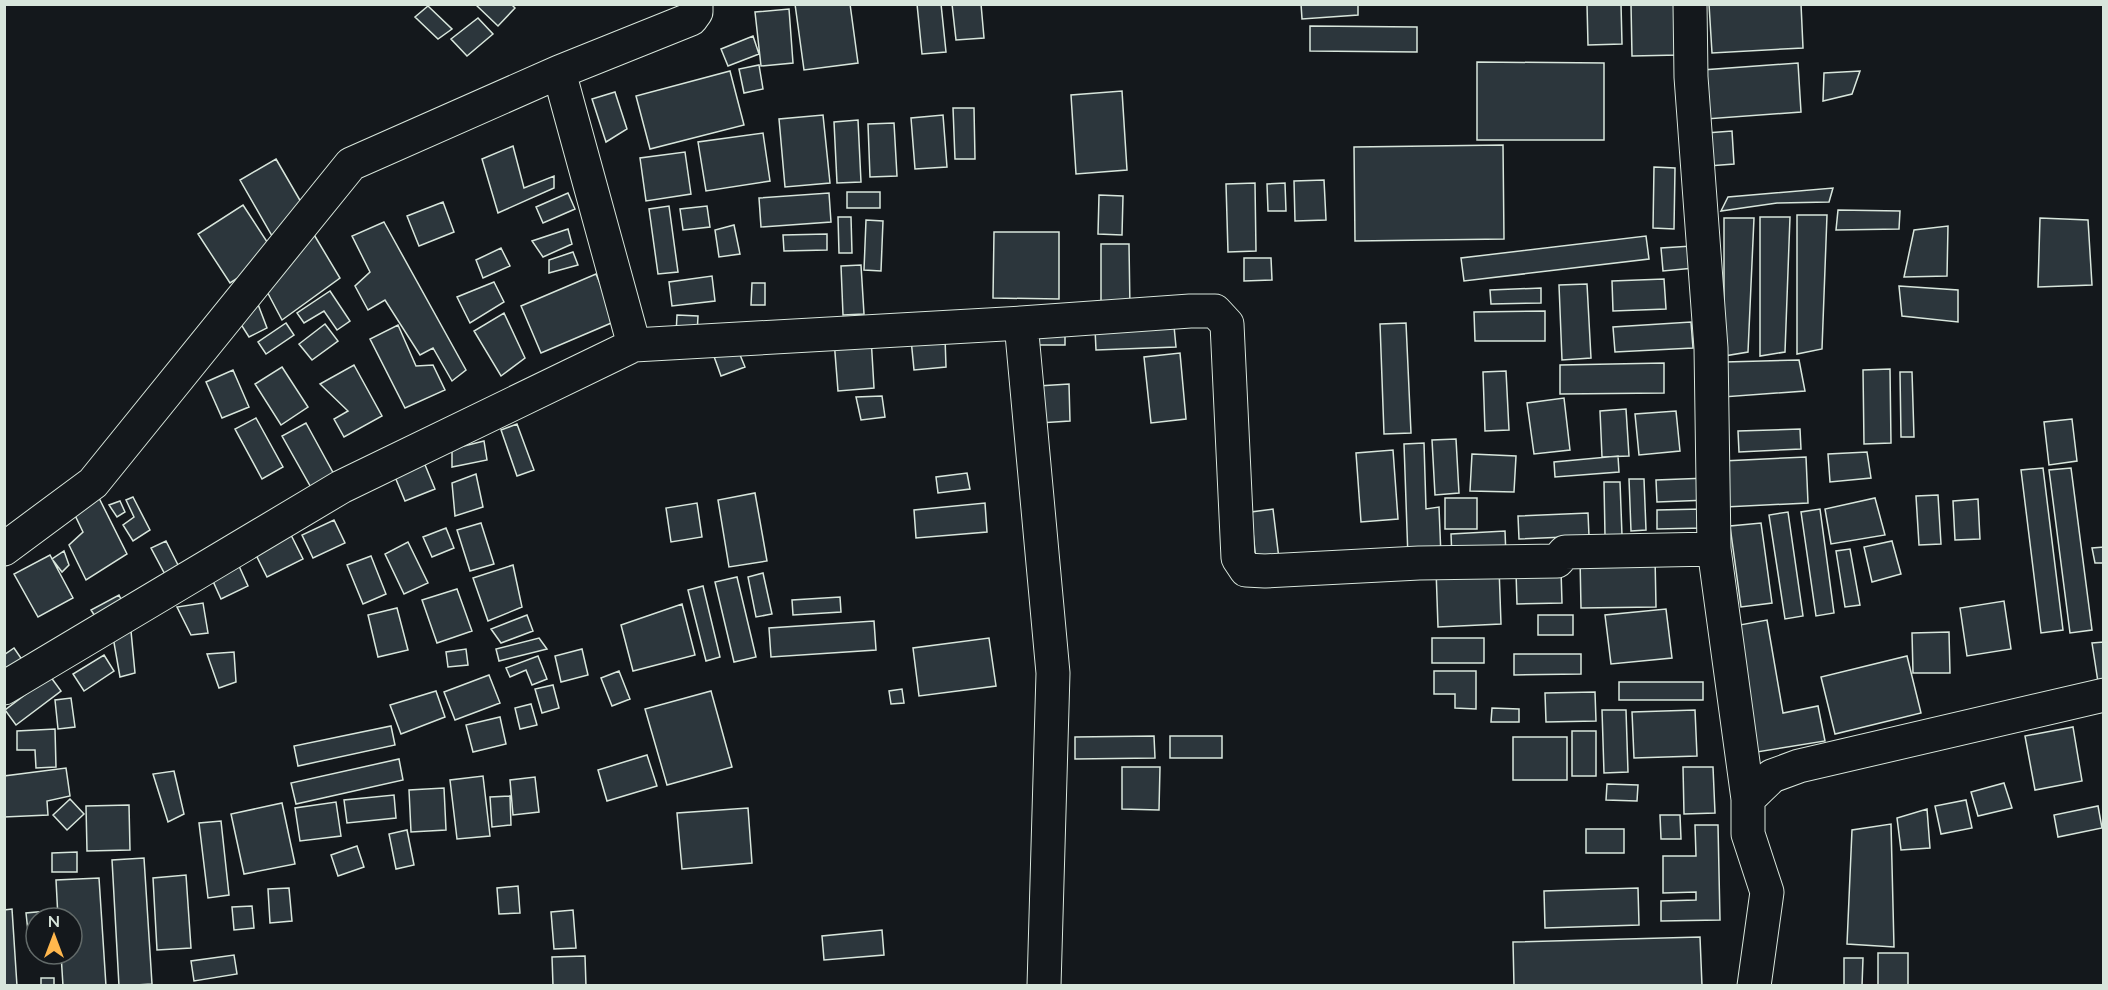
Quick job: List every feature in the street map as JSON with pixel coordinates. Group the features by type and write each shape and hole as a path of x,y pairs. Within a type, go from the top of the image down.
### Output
{"street":[{"path":"4,549 93,483 351,164 560,72 691,19 696,12 696,4"},
{"path":"1690,4 1691,76 1711,348 1714,549 1748,799 1748,834 1767,892 1754,986"},
{"path":"560,72 634,345"},
{"path":"4,688 341,487 634,345 1215,311 1227,324 1238,558 1246,570 1419,563 1557,561 1565,552 1714,549"},
{"path":"1021,323 1053,673 1044,986"},
{"path":"1748,799 1772,776 1799,766 2103,695"}],"building":[{"path":"475,4 511,4 515,8 498,26"},
{"path":"795,4 850,4 858,63 804,70"},
{"path":"917,4 941,4 946,52 922,54"},
{"path":"952,4 981,4 984,38 956,40"},
{"path":"1301,4 1358,4 1358,15 1302,19"},
{"path":"1587,4 1621,4 1622,44 1588,45"},
{"path":"1631,4 1678,4 1679,55 1632,56"},
{"path":"1709,4 1801,4 1803,48 1712,53"},
{"path":"428,6 452,29 438,39 415,17"},
{"path":"789,9 793,63 761,66 755,12"},
{"path":"478,18 493,34 467,56 451,39"},
{"path":"1310,26 1417,27 1417,52 1310,51"},
{"path":"753,36 759,54 728,66 721,49"},
{"path":"1477,62 1604,63 1604,140 1477,140"},
{"path":"1798,63 1801,112 1706,119 1702,70"},
{"path":"759,65 763,89 744,93 739,69"},
{"path":"730,71 744,125 650,149 636,96"},
{"path":"1860,71 1852,94 1823,101 1824,73"},
{"path":"1122,91 1127,170 1076,174 1071,95"},
{"path":"615,92 627,129 606,142 592,99"},
{"path":"953,108 974,108 975,159 955,159"},
{"path":"823,115 830,183 785,187 779,119"},
{"path":"943,115 947,167 915,169 911,118"},
{"path":"858,120 861,182 837,183 834,122"},
{"path":"894,123 897,176 870,177 868,124"},
{"path":"1732,131 1734,164 1708,166 1706,133"},
{"path":"763,133 770,181 706,191 698,142"},
{"path":"1503,145 1504,239 1355,241 1354,147"},
{"path":"513,146 524,188 554,176 554,188 498,213 482,159"},
{"path":"685,152 691,194 646,201 640,158"},
{"path":"276,159 301,202 275,241 240,180"},
{"path":"1654,167 1675,168 1674,229 1653,228"},
{"path":"1324,180 1326,220 1295,221 1294,181"},
{"path":"1255,183 1256,251 1228,252 1226,184"},
{"path":"1285,183 1286,211 1268,211 1267,184"},
{"path":"1833,188 1829,202 1777,203 1721,211 1728,197"},
{"path":"847,192 880,192 880,208 847,208"},
{"path":"568,193 575,209 543,223 536,207"},
{"path":"829,193 831,222 761,227 759,198"},
{"path":"1099,195 1123,196 1122,235 1098,234"},
{"path":"443,202 454,232 419,246 407,216"},
{"path":"243,205 275,254 230,283 198,234"},
{"path":"669,206 678,272 658,274 649,209"},
{"path":"707,206 710,227 683,230 680,209"},
{"path":"1838,210 1900,211 1899,229 1836,230"},
{"path":"1797,215 1827,215 1822,349 1797,354"},
{"path":"838,217 851,217 852,253 839,253"},
{"path":"1760,217 1790,217 1785,352 1760,356"},
{"path":"1724,218 1754,218 1748,352 1724,356"},
{"path":"2040,218 2088,220 2092,285 2038,287"},
{"path":"866,220 883,221 881,271 864,270"},
{"path":"384,222 466,370 452,381 433,348 420,355 385,300 368,310 355,286 370,272 352,236"},
{"path":"734,225 740,254 719,257 715,230"},
{"path":"1948,226 1947,276 1904,277 1914,230"},
{"path":"568,229 572,244 543,257 532,241"},
{"path":"994,232 1059,232 1059,299 993,298"},
{"path":"313,233 340,278 282,320 263,284"},
{"path":"827,234 827,250 784,251 783,235"},
{"path":"1646,236 1649,259 1464,281 1461,258"},
{"path":"1101,244 1129,244 1130,309 1101,309"},
{"path":"1692,246 1694,268 1663,271 1661,248"},
{"path":"501,248 510,266 483,278 476,260"},
{"path":"573,252 578,265 549,273 549,260"},
{"path":"1244,258 1271,258 1272,280 1244,281"},
{"path":"861,265 864,314 843,315 841,266"},
{"path":"596,274 616,321 541,353 521,306"},
{"path":"712,276 715,301 672,306 669,282"},
{"path":"1664,279 1666,309 1613,311 1612,281"},
{"path":"494,282 504,302 470,323 457,297"},
{"path":"752,283 765,283 765,305 751,305"},
{"path":"1587,284 1591,358 1562,360 1559,285"},
{"path":"1899,286 1958,290 1958,322 1902,316"},
{"path":"1541,288 1541,303 1491,304 1490,290"},
{"path":"330,291 350,321 337,330 324,311 304,323 297,313"},
{"path":"256,299 267,328 249,337 235,315"},
{"path":"1545,311 1545,341 1475,341 1474,312"},
{"path":"504,313 525,358 501,376 474,331"},
{"path":"677,315 698,316 697,335 676,334"},
{"path":"1691,322 1693,348 1615,352 1613,327"},
{"path":"286,323 294,335 266,354 258,342"},
{"path":"1406,323 1411,433 1384,434 1380,324"},
{"path":"325,324 338,341 312,360 299,344"},
{"path":"398,325 416,366 433,365 445,390 405,408 370,339"},
{"path":"1174,326 1176,347 1096,350 1095,329"},
{"path":"1031,330 1065,330 1065,345 1031,345"},
{"path":"871,337 874,388 838,391 834,340"},
{"path":"945,337 946,367 914,370 911,339"},
{"path":"738,350 745,367 721,376 712,351"},
{"path":"1180,353 1186,419 1151,423 1144,357"},
{"path":"1799,360 1805,391 1723,397 1725,362"},
{"path":"1664,363 1664,393 1560,394 1560,365"},
{"path":"354,365 382,416 344,437 334,419 348,411 320,384"},
{"path":"282,367 308,407 281,425 255,384"},
{"path":"1890,369 1891,443 1864,444 1863,370"},
{"path":"233,370 249,407 222,418 206,382"},
{"path":"1506,371 1509,430 1485,431 1483,372"},
{"path":"1900,372 1912,372 1914,437 1901,437"},
{"path":"1069,384 1070,421 1039,423 1038,386"},
{"path":"882,396 885,417 861,420 856,397"},
{"path":"1564,398 1570,450 1534,454 1527,403"},
{"path":"1626,409 1629,456 1602,457 1600,411"},
{"path":"1676,411 1680,451 1639,455 1635,414"},
{"path":"256,418 283,467 262,479 235,429"},
{"path":"2072,419 2077,461 2049,465 2044,422"},
{"path":"306,423 336,478 313,491 282,436"},
{"path":"517,424 534,470 517,476 501,430"},
{"path":"1800,429 1801,449 1739,452 1738,431"},
{"path":"1456,439 1459,493 1435,495 1432,440"},
{"path":"484,441 487,460 452,467 452,449"},
{"path":"1424,443 1426,509 1439,507 1441,556 1408,558 1404,444"},
{"path":"1393,450 1398,519 1361,522 1356,453"},
{"path":"1867,452 1871,478 1830,482 1828,454"},
{"path":"1472,454 1516,456 1514,492 1470,491"},
{"path":"1618,456 1619,472 1555,477 1554,462"},
{"path":"1806,457 1808,503 1725,507 1723,461"},
{"path":"423,460 435,489 405,501 393,472"},
{"path":"2043,468 2063,630 2041,633 2021,470"},
{"path":"2071,468 2092,630 2070,633 2049,470"},
{"path":"967,473 970,489 938,493 936,477"},
{"path":"476,474 483,507 455,516 452,483"},
{"path":"1708,478 1709,500 1657,502 1656,480"},
{"path":"1629,479 1644,479 1646,530 1631,531"},
{"path":"1604,482 1620,482 1622,535 1605,536"},
{"path":"755,493 767,561 729,567 718,500"},
{"path":"1938,495 1941,544 1919,545 1916,496"},
{"path":"98,496 127,554 86,580 69,545 83,532 71,507"},
{"path":"133,497 150,530 133,541 123,525 134,517 126,500"},
{"path":"1445,498 1477,498 1477,529 1445,529"},
{"path":"1875,498 1885,535 1831,544 1825,509"},
{"path":"1978,499 1980,539 1955,540 1953,501"},
{"path":"120,501 125,512 117,517 109,505"},
{"path":"697,503 702,537 671,542 666,508"},
{"path":"985,503 987,532 916,538 914,510"},
{"path":"1273,509 1279,559 1256,561 1251,512"},
{"path":"1703,509 1704,528 1657,529 1657,510"},
{"path":"1820,509 1834,613 1816,616 1801,512"},
{"path":"1788,512 1803,616 1785,619 1769,515"},
{"path":"1588,513 1589,536 1519,539 1518,516"},
{"path":"334,520 345,543 313,558 302,535"},
{"path":"481,523 494,564 470,571 457,530"},
{"path":"1761,523 1772,603 1741,607 1730,526"},
{"path":"446,528 454,548 432,557 423,537"},
{"path":"289,531 303,559 267,577 253,549"},
{"path":"1505,531 1506,556 1452,558 1451,534"},
{"path":"166,541 182,573 168,580 151,548"},
{"path":"1892,541 1901,574 1872,582 1864,547"},
{"path":"408,542 428,583 404,594 385,554"},
{"path":"2104,547 2104,563 2095,563 2092,548"},
{"path":"1850,549 1860,605 1845,607 1836,551"},
{"path":"64,551 69,565 62,572 52,559"},
{"path":"50,555 73,598 38,617 14,574"},
{"path":"371,556 386,594 363,604 347,565"},
{"path":"1655,556 1656,607 1581,608 1580,558"},
{"path":"513,565 522,607 488,621 473,578"},
{"path":"239,566 248,586 221,599 212,579"},
{"path":"1499,567 1501,624 1438,627 1436,569"},
{"path":"1561,570 1562,603 1517,604 1516,572"},
{"path":"763,573 772,614 756,617 748,577"},
{"path":"737,577 756,657 734,662 715,582"},
{"path":"703,586 720,657 706,661 688,590"},
{"path":"457,589 472,631 437,643 422,600"},
{"path":"119,595 125,608 100,624 91,610"},
{"path":"840,597 841,612 793,615 792,600"},
{"path":"2004,601 2011,649 1967,656 1960,608"},
{"path":"203,603 208,633 191,635 177,607"},
{"path":"682,604 695,655 633,671 621,625"},
{"path":"397,608 408,650 378,657 368,615"},
{"path":"1666,609 1672,658 1611,664 1605,615"},
{"path":"527,615 533,631 501,643 491,629"},
{"path":"1538,615 1573,615 1573,635 1538,635"},
{"path":"1767,620 1783,713 1818,706 1825,741 1757,752 1734,626"},
{"path":"874,621 876,650 771,657 769,628"},
{"path":"131,631 135,673 120,677 113,637"},
{"path":"1949,632 1950,673 1913,673 1912,633"},
{"path":"539,638 547,649 499,661 496,649"},
{"path":"989,638 996,686 919,696 913,648"},
{"path":"1432,638 1484,638 1484,663 1432,663"},
{"path":"2104,642 2104,681 2098,682 2092,643"},
{"path":"14,648 23,661 4,675 4,655"},
{"path":"466,649 468,665 448,667 446,652"},
{"path":"582,649 588,675 561,682 555,656"},
{"path":"234,652 236,682 219,688 207,654"},
{"path":"1514,654 1581,654 1581,674 1514,675"},
{"path":"104,655 114,671 84,691 73,674"},
{"path":"538,656 547,679 532,685 526,670 510,677 506,668"},
{"path":"1907,656 1921,713 1835,734 1821,677"},
{"path":"619,671 630,699 612,706 601,678"},
{"path":"1434,671 1476,671 1476,709 1455,708 1455,694 1434,694"},
{"path":"489,675 500,703 455,720 444,692"},
{"path":"50,676 61,691 16,725 5,710"},
{"path":"1619,682 1703,682 1703,700 1619,700"},
{"path":"553,685 559,708 542,713 535,689"},
{"path":"902,689 904,703 891,704 889,691"},
{"path":"436,691 445,717 401,734 390,705"},
{"path":"711,691 732,767 667,785 645,709"},
{"path":"1595,692 1596,721 1546,722 1545,693"},
{"path":"71,698 75,727 58,729 55,700"},
{"path":"531,704 537,725 520,729 515,708"},
{"path":"1492,708 1519,709 1519,722 1491,722"},
{"path":"1602,710 1626,710 1628,772 1604,773"},
{"path":"1695,710 1697,756 1634,758 1632,712"},
{"path":"500,717 506,744 473,752 466,725"},
{"path":"391,726 395,745 298,766 294,746"},
{"path":"2073,727 2082,781 2035,790 2025,736"},
{"path":"55,729 56,767 36,768 35,750 17,750 17,731"},
{"path":"1572,731 1596,731 1596,776 1572,776"},
{"path":"1154,736 1155,758 1075,759 1075,737"},
{"path":"1170,736 1222,736 1222,758 1170,758"},
{"path":"1513,737 1567,737 1567,780 1513,780"},
{"path":"647,755 657,786 607,801 598,770"},
{"path":"399,759 403,780 296,804 291,783"},
{"path":"1122,767 1160,767 1159,810 1122,809"},
{"path":"1683,767 1713,767 1715,813 1684,814"},
{"path":"66,768 70,796 47,801 48,815 4,817 4,776"},
{"path":"174,771 184,814 168,822 153,774"},
{"path":"483,776 490,836 457,839 450,780"},
{"path":"535,777 539,812 513,815 510,780"},
{"path":"2004,783 2012,808 1978,816 1971,792"},
{"path":"1607,784 1638,785 1637,801 1606,800"},
{"path":"444,788 446,830 411,832 409,790"},
{"path":"394,795 396,818 347,823 344,800"},
{"path":"510,796 511,825 492,827 490,797"},
{"path":"70,799 84,814 67,830 53,815"},
{"path":"1966,800 1972,828 1941,834 1935,806"},
{"path":"336,802 341,836 300,841 295,808"},
{"path":"282,803 295,864 244,874 231,814"},
{"path":"129,805 130,850 87,851 86,806"},
{"path":"2098,806 2102,828 2058,837 2054,815"},
{"path":"748,808 752,863 682,869 677,813"},
{"path":"1927,809 1930,848 1901,850 1897,818"},
{"path":"1660,815 1680,815 1681,839 1661,839"},
{"path":"221,821 229,895 208,898 199,823"},
{"path":"1891,824 1894,947 1847,944 1852,830"},
{"path":"1695,825 1718,825 1720,920 1661,921 1661,901 1696,900 1696,892 1663,893 1663,856 1696,856"},
{"path":"1586,829 1624,829 1624,853 1586,853"},
{"path":"407,830 414,865 396,869 389,834"},
{"path":"357,846 364,867 338,876 331,855"},
{"path":"77,852 77,872 52,872 52,853"},
{"path":"144,858 152,984 119,986 112,860"},
{"path":"186,875 191,948 157,950 153,878"},
{"path":"99,878 106,986 63,986 62,966 84,966 84,906 57,906 56,880"},
{"path":"518,886 520,913 499,914 497,888"},
{"path":"289,888 292,921 270,923 268,889"},
{"path":"1638,888 1639,925 1545,928 1544,891"},
{"path":"252,906 254,928 234,930 232,907"},
{"path":"12,909 17,986 4,986 4,910"},
{"path":"573,910 576,948 554,949 551,912"},
{"path":"882,930 884,955 824,960 822,936"},
{"path":"1700,937 1702,986 1514,986 1513,942"},
{"path":"1878,953 1908,953 1908,985 1878,985"},
{"path":"234,955 237,974 194,981 191,961"},
{"path":"585,956 586,986 553,986 552,957"},
{"path":"1844,958 1863,958 1862,986 1844,986"},
{"path":"41,978 54,978 54,986 41,986"}]}
